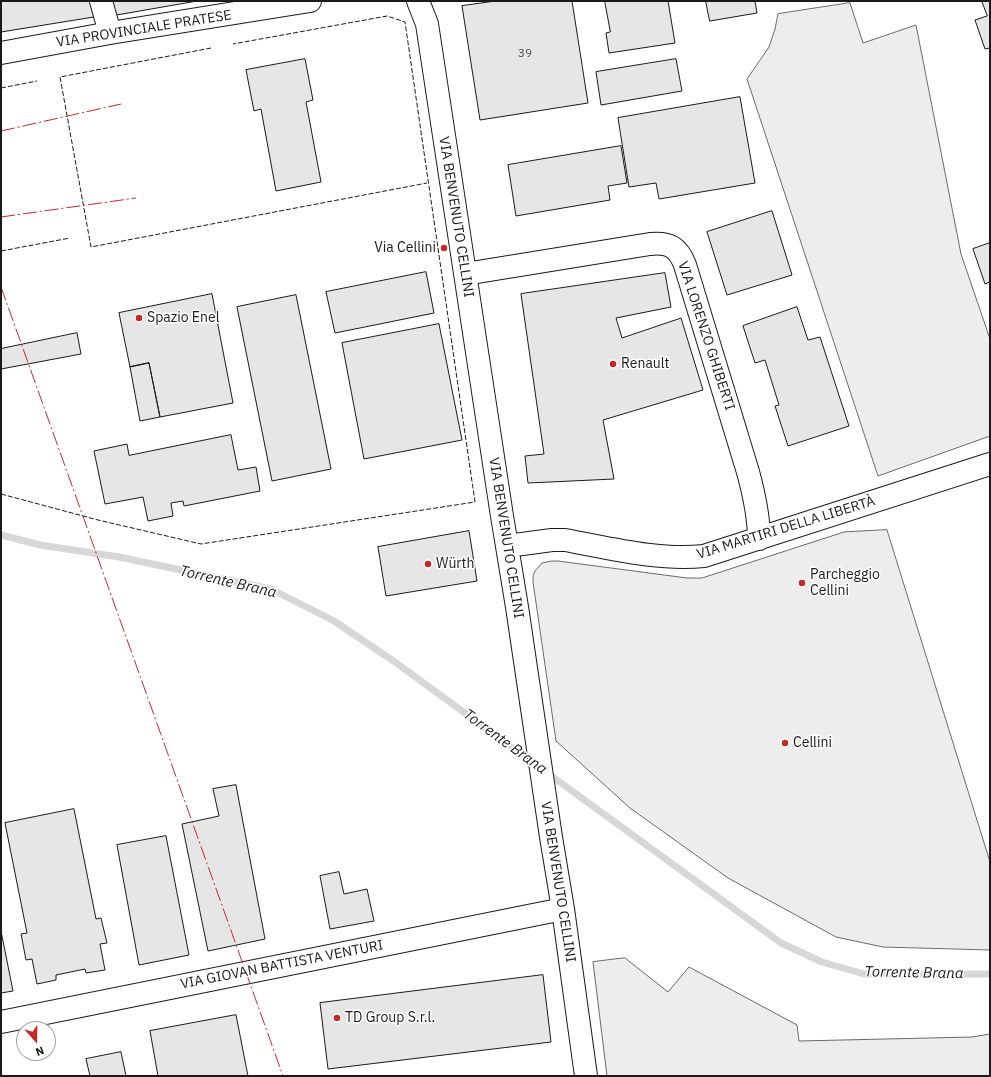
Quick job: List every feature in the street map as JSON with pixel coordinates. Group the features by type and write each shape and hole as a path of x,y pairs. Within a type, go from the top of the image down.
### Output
{"street":[{"path":"101,1 110,33"},
{"name":"VIA PROVINCIALE PRATESE","path":"1,52 310,1"},
{"name":"VIA BENVENUTO CELLINI","path":"418,1 427,24 563,909 586,1076"},
{"name":"VIA LORENZO GHIBERTI","path":"465,274 658,243 667,244 678,252 685,265 748,472 755,500 759,527 759,539"},
{"name":"VIA MARTIRI DELLA LIBERTÀ","path":"507,546 552,540 565,540 647,554 692,557 714,553 759,539 990,464"},
{"name":"VIA GIOVAN BATTISTA VENTURI","path":"1,1022 563,909"}],"shaded area":[{"path":"850,3 863,43 916,25 961,254 990,339 990,436 878,476 747,79 769,47 778,14"},
{"name":"Cellini","path":"887,530 990,862 990,950 883,947 836,937 728,878 630,808 556,741 533,582 535,571 542,563 558,561 687,578 702,578 844,532"},
{"path":"625,958 668,992 689,967 797,1025 799,1041 972,1037 990,1034 990,1076 607,1076 593,962"}],"building":[{"path":"1,1 96,1 100,16 1,32"},
{"path":"107,1 197,1 111,16"},
{"path":"496,1 572,1 588,103 480,120 462,6"},
{"path":"605,1 668,1 675,43 609,53 606,33 610,32"},
{"path":"706,1 755,1 757,13 710,21"},
{"path":"982,1 990,1 990,48 985,49 975,20 987,16"},
{"path":"305,59 313,100 306,102 321,182 276,191 261,109 254,111 246,70"},
{"path":"676,59 682,91 601,105 596,72"},
{"path":"740,97 755,183 659,199 656,183 629,187 618,118"},
{"path":"621,146 627,183 608,186 610,200 516,216 508,165"},
{"path":"772,211 792,275 727,295 707,232"},
{"path":"990,243 990,282 985,284 973,249"},
{"path":"426,272 434,313 335,333 326,292"},
{"name":"Renault","path":"665,273 671,307 616,318 622,338 681,318 703,390 603,420 614,479 528,483 525,456 544,454 521,294"},
{"path":"212,294 233,403 160,417 149,363 130,367 119,313"},
{"path":"296,295 331,469 272,481 237,307"},
{"path":"797,307 808,340 820,337 849,426 788,446 775,406 779,405 765,360 755,363 743,326"},
{"path":"439,324 462,440 364,459 342,343"},
{"path":"77,333 81,354 1,369 1,349"},
{"path":"149,363 160,417 140,421 130,367"},
{"path":"231,435 238,470 256,467 260,491 184,506 183,501 171,503 173,516 148,521 143,497 105,504 94,451 127,444 129,455"},
{"name":"Würth","path":"469,531 477,581 386,596 378,547"},
{"path":"236,785 265,939 208,951 182,824 219,816 213,789"},
{"path":"74,809 96,919 101,918 107,943 100,944 105,970 86,973 85,969 56,975 56,980 37,984 32,959 26,960 21,934 27,933 5,823"},
{"path":"166,836 189,955 139,965 117,845"},
{"path":"339,872 344,894 367,889 374,921 330,929 320,876"},
{"path":"1,931 13,991 1,993"},
{"path":"543,975 551,1042 328,1069 320,1003"},
{"path":"236,1015 248,1076 158,1076 150,1031"},
{"path":"121,1052 126,1076 90,1076 86,1059"}],"waterway":[{"name":"Torrente Brana","path":"1,535 40,545 119,557 271,589 334,621 395,662 536,765"},
{"name":"Torrente Brana","path":"546,772 781,943 822,962 864,974 990,974"}],"fence":[{"path":"1,494 98,520 201,544 475,502 405,22 387,16 233,44"},
{"path":"211,48 60,77 91,247 427,183"},
{"path":"1,88 37,81"},
{"path":"1,251 70,238"}],"power":[{"path":"1,131 121,104"},
{"path":"1,217 136,198"},
{"path":"1,287 283,1076"}],"place":[{"name":"Via Cellini","path":"444,248"},
{"name":"Spazio Enel","path":"139,318"},
{"name":"Renault","path":"613,364"},
{"name":"Würth","path":"428,564"},
{"name":"Parcheggio Cellini","path":"802,583"},
{"name":"Cellini","path":"785,743"},
{"name":"TD Group S.r.l.","path":"337,1018"}]}
